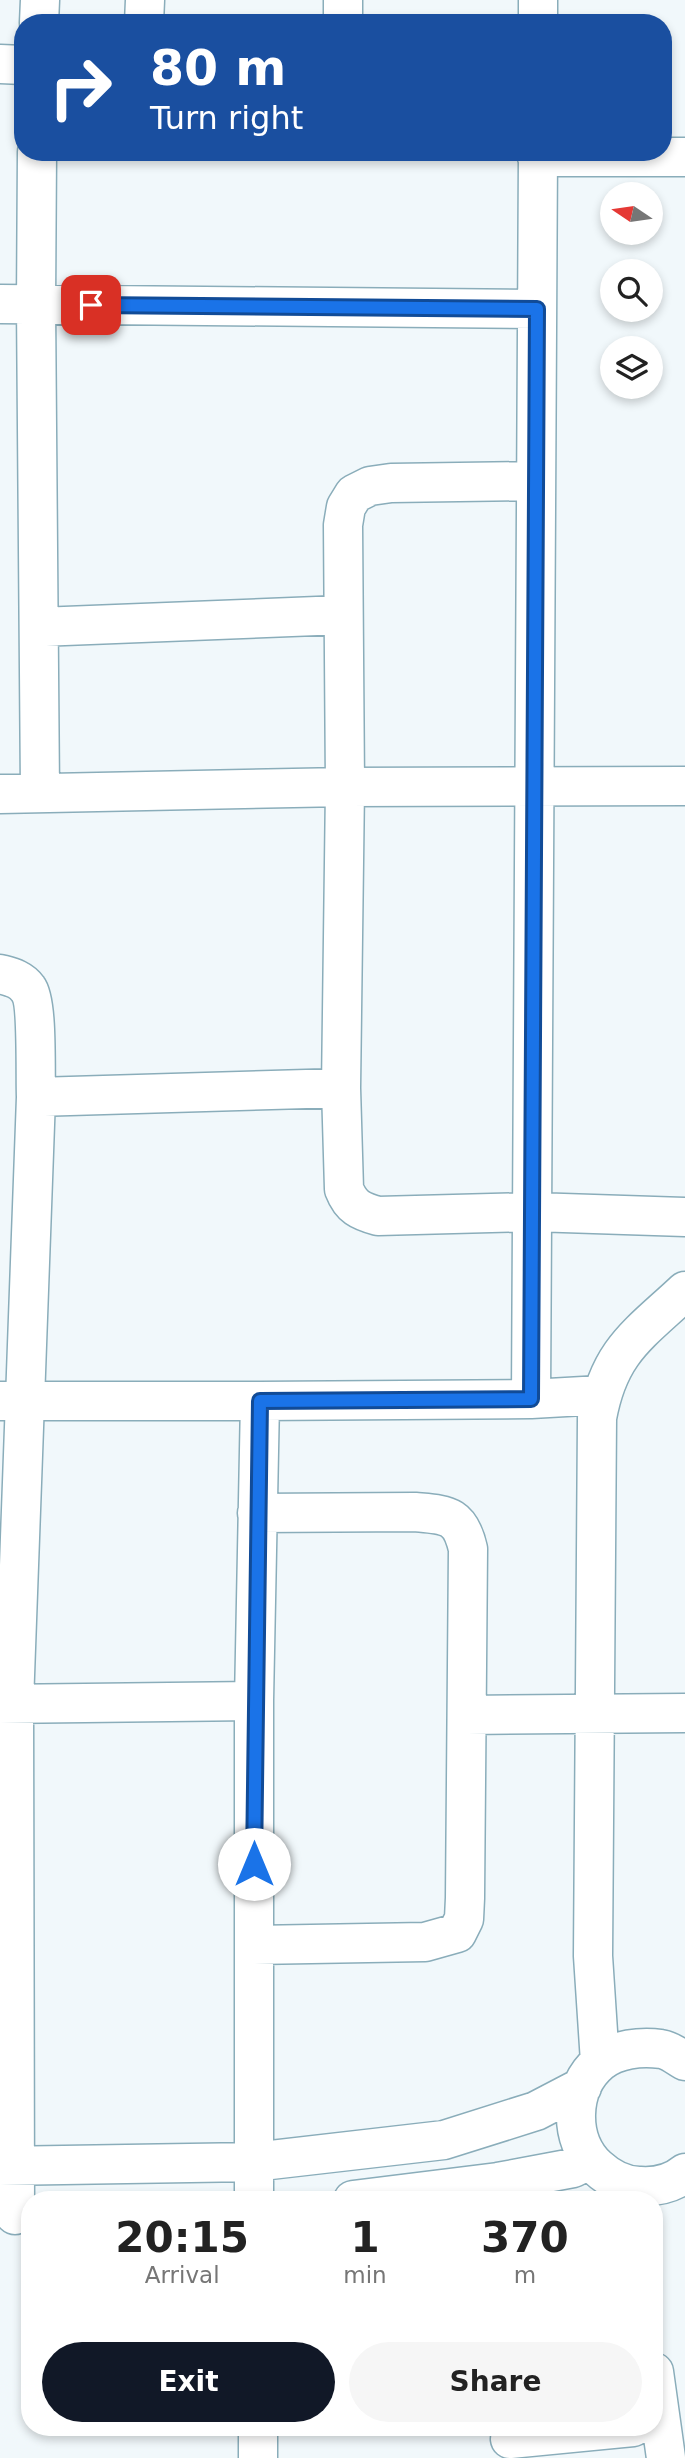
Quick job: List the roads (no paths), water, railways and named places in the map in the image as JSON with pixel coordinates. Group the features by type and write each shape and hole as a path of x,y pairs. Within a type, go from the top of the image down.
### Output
{"street":[{"path":"36,161 18,305 39,627 40,793"},
{"path":"531,1399 537,161"},
{"path":"18,305 537,309"},
{"path":"536,481 391,483 370,486 354,494 346,507 343,525 342,614 345,787 341,1088 344,1189 349,1202 361,1212 378,1216 533,1212 685,1217"},
{"path":"39,627 342,614"},
{"path":"0,794 345,787 685,786"},
{"path":"0,974 17,978 29,990 33,1006 36,1097 13,1401 7,1703 8,2166 15,2216"},
{"path":"36,1097 341,1088"},
{"path":"628,2191 589,2160 578,2137 575,2112 591,2074 597,1418 608,1374 619,1355 685,1291"},
{"path":"13,1401 531,1399 601,1395"},
{"path":"254,2191 254,1701 260,1401"},
{"path":"254,1945 425,1942 457,1933 464,1919 467,1715 468,1549 463,1530 452,1518 415,1511 257,1513"},
{"path":"7,1703 254,1701"},
{"path":"467,1715 685,1713"},
{"path":"8,2166 253,2162 444,2140 536,2111 628,2048 664,2049 685,2062"},
{"path":"489,2127 499,2191 573,2168 589,2160"},
{"path":"639,2191 680,2178 685,2173"},
{"path":"258,2436 258,2458"},
{"path":"510,2441 554,2436"},
{"path":"663,2436 666,2458"}]}
